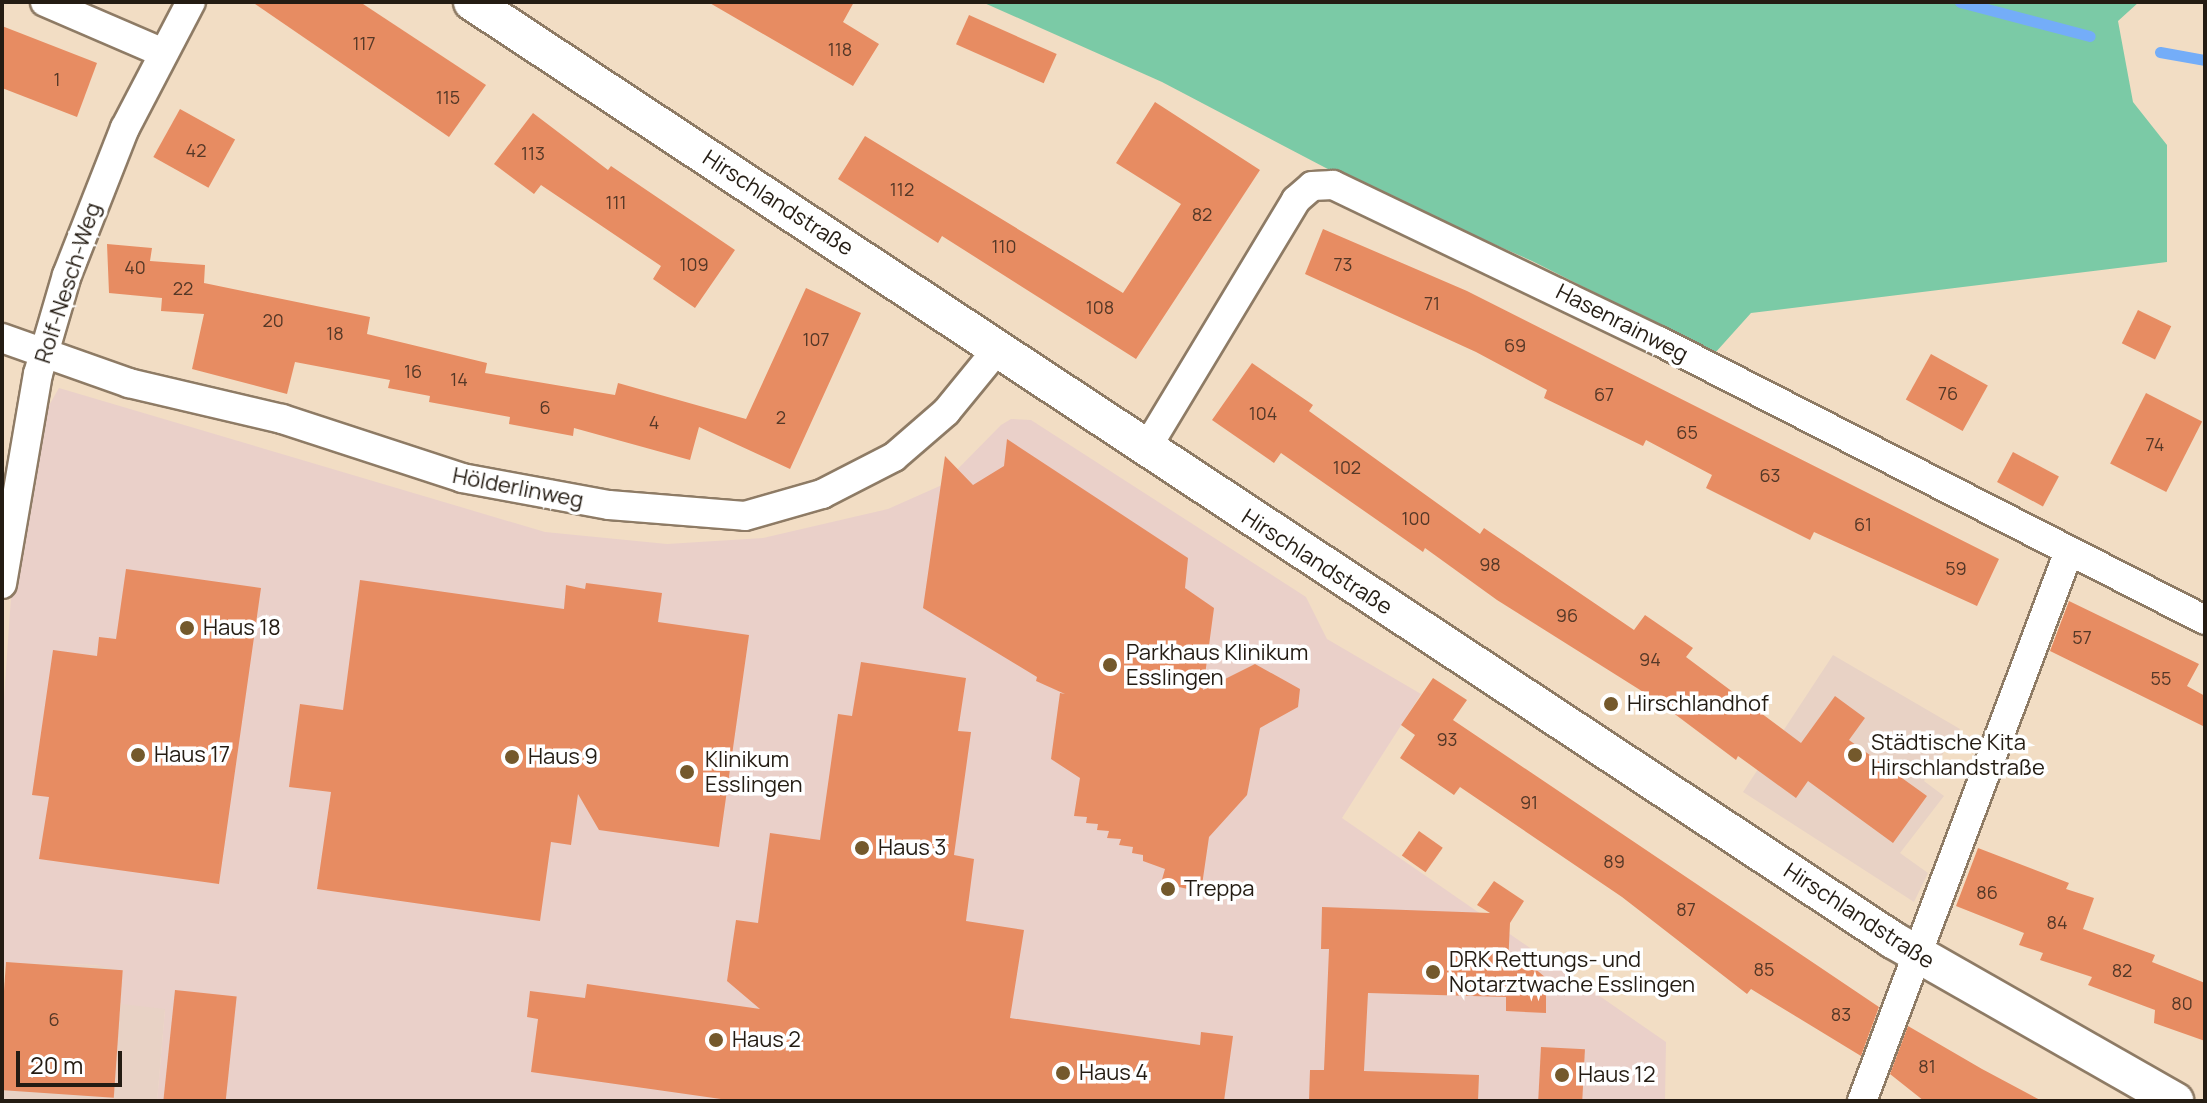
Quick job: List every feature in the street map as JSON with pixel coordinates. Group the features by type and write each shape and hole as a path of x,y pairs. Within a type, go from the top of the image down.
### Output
{"street":[{"path":"45,2 161,52"},
{"name":"Rolf-Nesch-Weg","path":"2,584 44,352 86,219 161,52 191,2"},
{"name":"Hirschlandstraße","path":"472,2 898,280 996,351 1917,955 2175,1101"},
{"name":"Hasenrainweg","path":"1146,449 1296,200 1312,186 1333,185 1589,307 2205,620"},
{"name":"Hölderlinweg","path":"2,338 129,383 282,419 462,478 609,505 745,516 786,508 894,457 938,420 996,351"},
{"path":"1862,1101 2069,551"}],"shaded area":[{"name":"Klinikum Esslingen","path":"59,388 545,532 667,544 763,538 888,509 942,485 1001,425 1011,419 1031,420 1306,597 1327,639 1421,694 1342,818 1666,1042 1665,1101 157,1101 165,1009 121,1004 123,971 95,965 6,963 2,979 2,727 11,597 47,409"},
{"name":"Städtische Kita Hirschlandstraße","path":"1833,655 1960,729 1924,781 1944,796 1900,853 1928,873 1914,902 1743,792"},
{"path":"6,962 108,966 123,971 165,1009 157,1101 2,1101"}],"green space":[{"path":"982,2 2139,2 2118,21 2133,102 2167,145 2167,262 1751,313 1715,353 1532,261 1345,178 1162,82"}],"building":[{"path":"252,2 360,2 486,85 449,137"},
{"path":"708,2 854,2 843,22 879,44 853,86"},
{"path":"969,15 1057,54 1044,83 956,44"},
{"path":"2,26 97,63 77,117 2,88"},
{"path":"1155,102 1260,170 1136,359 942,236 938,243 838,179 865,136 1123,293 1181,204 1116,163"},
{"path":"180,109 235,140 208,188 153,157"},
{"path":"533,113 608,170 611,166 735,250 695,308 653,279 661,266 541,185 534,194 494,164"},
{"path":"1323,229 1467,291 1999,559 1977,606 1814,532 1810,540 1706,488 1712,475 1646,440 1643,446 1544,398 1547,390 1476,352 1305,274"},
{"path":"107,244 152,248 150,261 205,265 204,283 370,317 367,334 487,363 485,373 615,395 618,383 746,419 806,288 861,313 790,469 699,427 690,460 574,428 573,436 509,424 510,417 429,402 430,396 388,388 390,380 295,362 287,394 192,369 204,314 161,311 162,298 109,293"},
{"path":"2138,310 2171,326 2155,359 2122,343"},
{"path":"1931,354 1988,386 1963,431 1906,399"},
{"path":"1252,363 1313,405 1309,411 1480,534 1484,528 1634,630 1645,615 1693,648 1686,657 1801,743 1835,696 1865,718 1849,740 1927,796 1893,843 1808,781 1796,798 1738,756 1736,760 1656,700 1497,600 1425,548 1423,552 1281,453 1274,463 1212,420"},
{"path":"2146,393 2202,422 2166,492 2110,463"},
{"name":"Parkhaus Klinikum Esslingen","path":"1007,439 1188,558 1185,588 1214,608 1203,690 1255,664 1300,689 1298,707 1260,728 1247,795 1209,837 1201,892 1161,883 1165,869 1143,861 1143,855 1132,853 1133,847 1119,845 1121,839 1107,838 1109,831 1097,830 1098,824 1086,823 1087,817 1074,816 1080,778 1051,759 1060,693 1065,694 1036,681 1037,677 923,608 945,456 973,485 1004,466"},
{"path":"2013,452 2059,476 2043,506 1997,482"},
{"name":"Haus 17","path":"126,569 261,588 219,884 39,859 49,797 32,795 53,650 97,656 99,637 116,639"},
{"name":"Haus 9","path":"360,580 564,609 566,585 585,589 586,583 662,593 658,622 749,635 719,847 599,830 578,794 571,845 551,842 540,921 317,889 331,792 289,787 300,704 343,710"},
{"path":"2069,601 2199,664 2187,686 2205,696 2205,727 2050,651"},
{"path":"861,662 966,678 958,731 971,732 954,855 974,859 966,921 1024,930 1010,1018 1200,1045 1201,1032 1233,1036 1224,1101 735,1101 531,1072 538,1019 527,1017 530,991 585,998 587,984 760,1009 727,981 736,920 758,923 770,833 820,840 838,714 852,716"},
{"path":"1433,678 1467,700 1453,720 1879,1007 1861,1056 1751,989 1747,994 1622,897 1460,787 1454,795 1400,758 1415,735 1401,725"},
{"path":"1419,831 1443,848 1426,872 1402,856"},
{"path":"1978,848 2069,883 2066,889 2094,898 2083,929 2155,955 2152,962 2205,983 2205,1041 2154,1023 2155,1010 2088,985 2092,977 2040,960 2043,953 2019,945 2024,933 1956,906"},
{"name":"DRK Rettungs- und Notarztwache Esslingen","path":"1494,881 1524,901 1510,923 1508,966 1532,966 1546,978 1546,1013 1506,1011 1506,997 1368,993 1364,1071 1479,1075 1478,1101 1309,1101 1310,1070 1324,1070 1329,949 1321,949 1322,907 1490,913 1477,905"},
{"path":"6,962 123,970 114,1098 2,1090"},
{"path":"175,990 237,996 226,1101 163,1101"},
{"path":"1908,1026 2042,1101 1924,1101 1890,1074"},
{"name":"Haus 12","path":"1541,1047 1585,1049 1582,1101 1538,1101"}],"waterway":[{"path":"1960,2 2090,36"},
{"path":"2160,52 2205,60"}],"place":[{"name":"Haus 18","path":"187,628"},
{"name":"Parkhaus Klinikum Esslingen","path":"1110,665"},
{"name":"Hirschlandhof","path":"1611,704"},
{"name":"Haus 17","path":"138,755"},
{"name":"Städtische Kita Hirschlandstraße","path":"1855,755"},
{"name":"Haus 9","path":"512,757"},
{"name":"Klinikum Esslingen","path":"687,772"},
{"name":"Haus 3","path":"862,848"},
{"name":"Treppa","path":"1168,889"},
{"name":"DRK Rettungs- und Notarztwache Esslingen","path":"1433,972"},
{"name":"Haus 2","path":"716,1040"},
{"name":"Haus 4","path":"1063,1073"},
{"name":"Haus 12","path":"1562,1075"}]}
